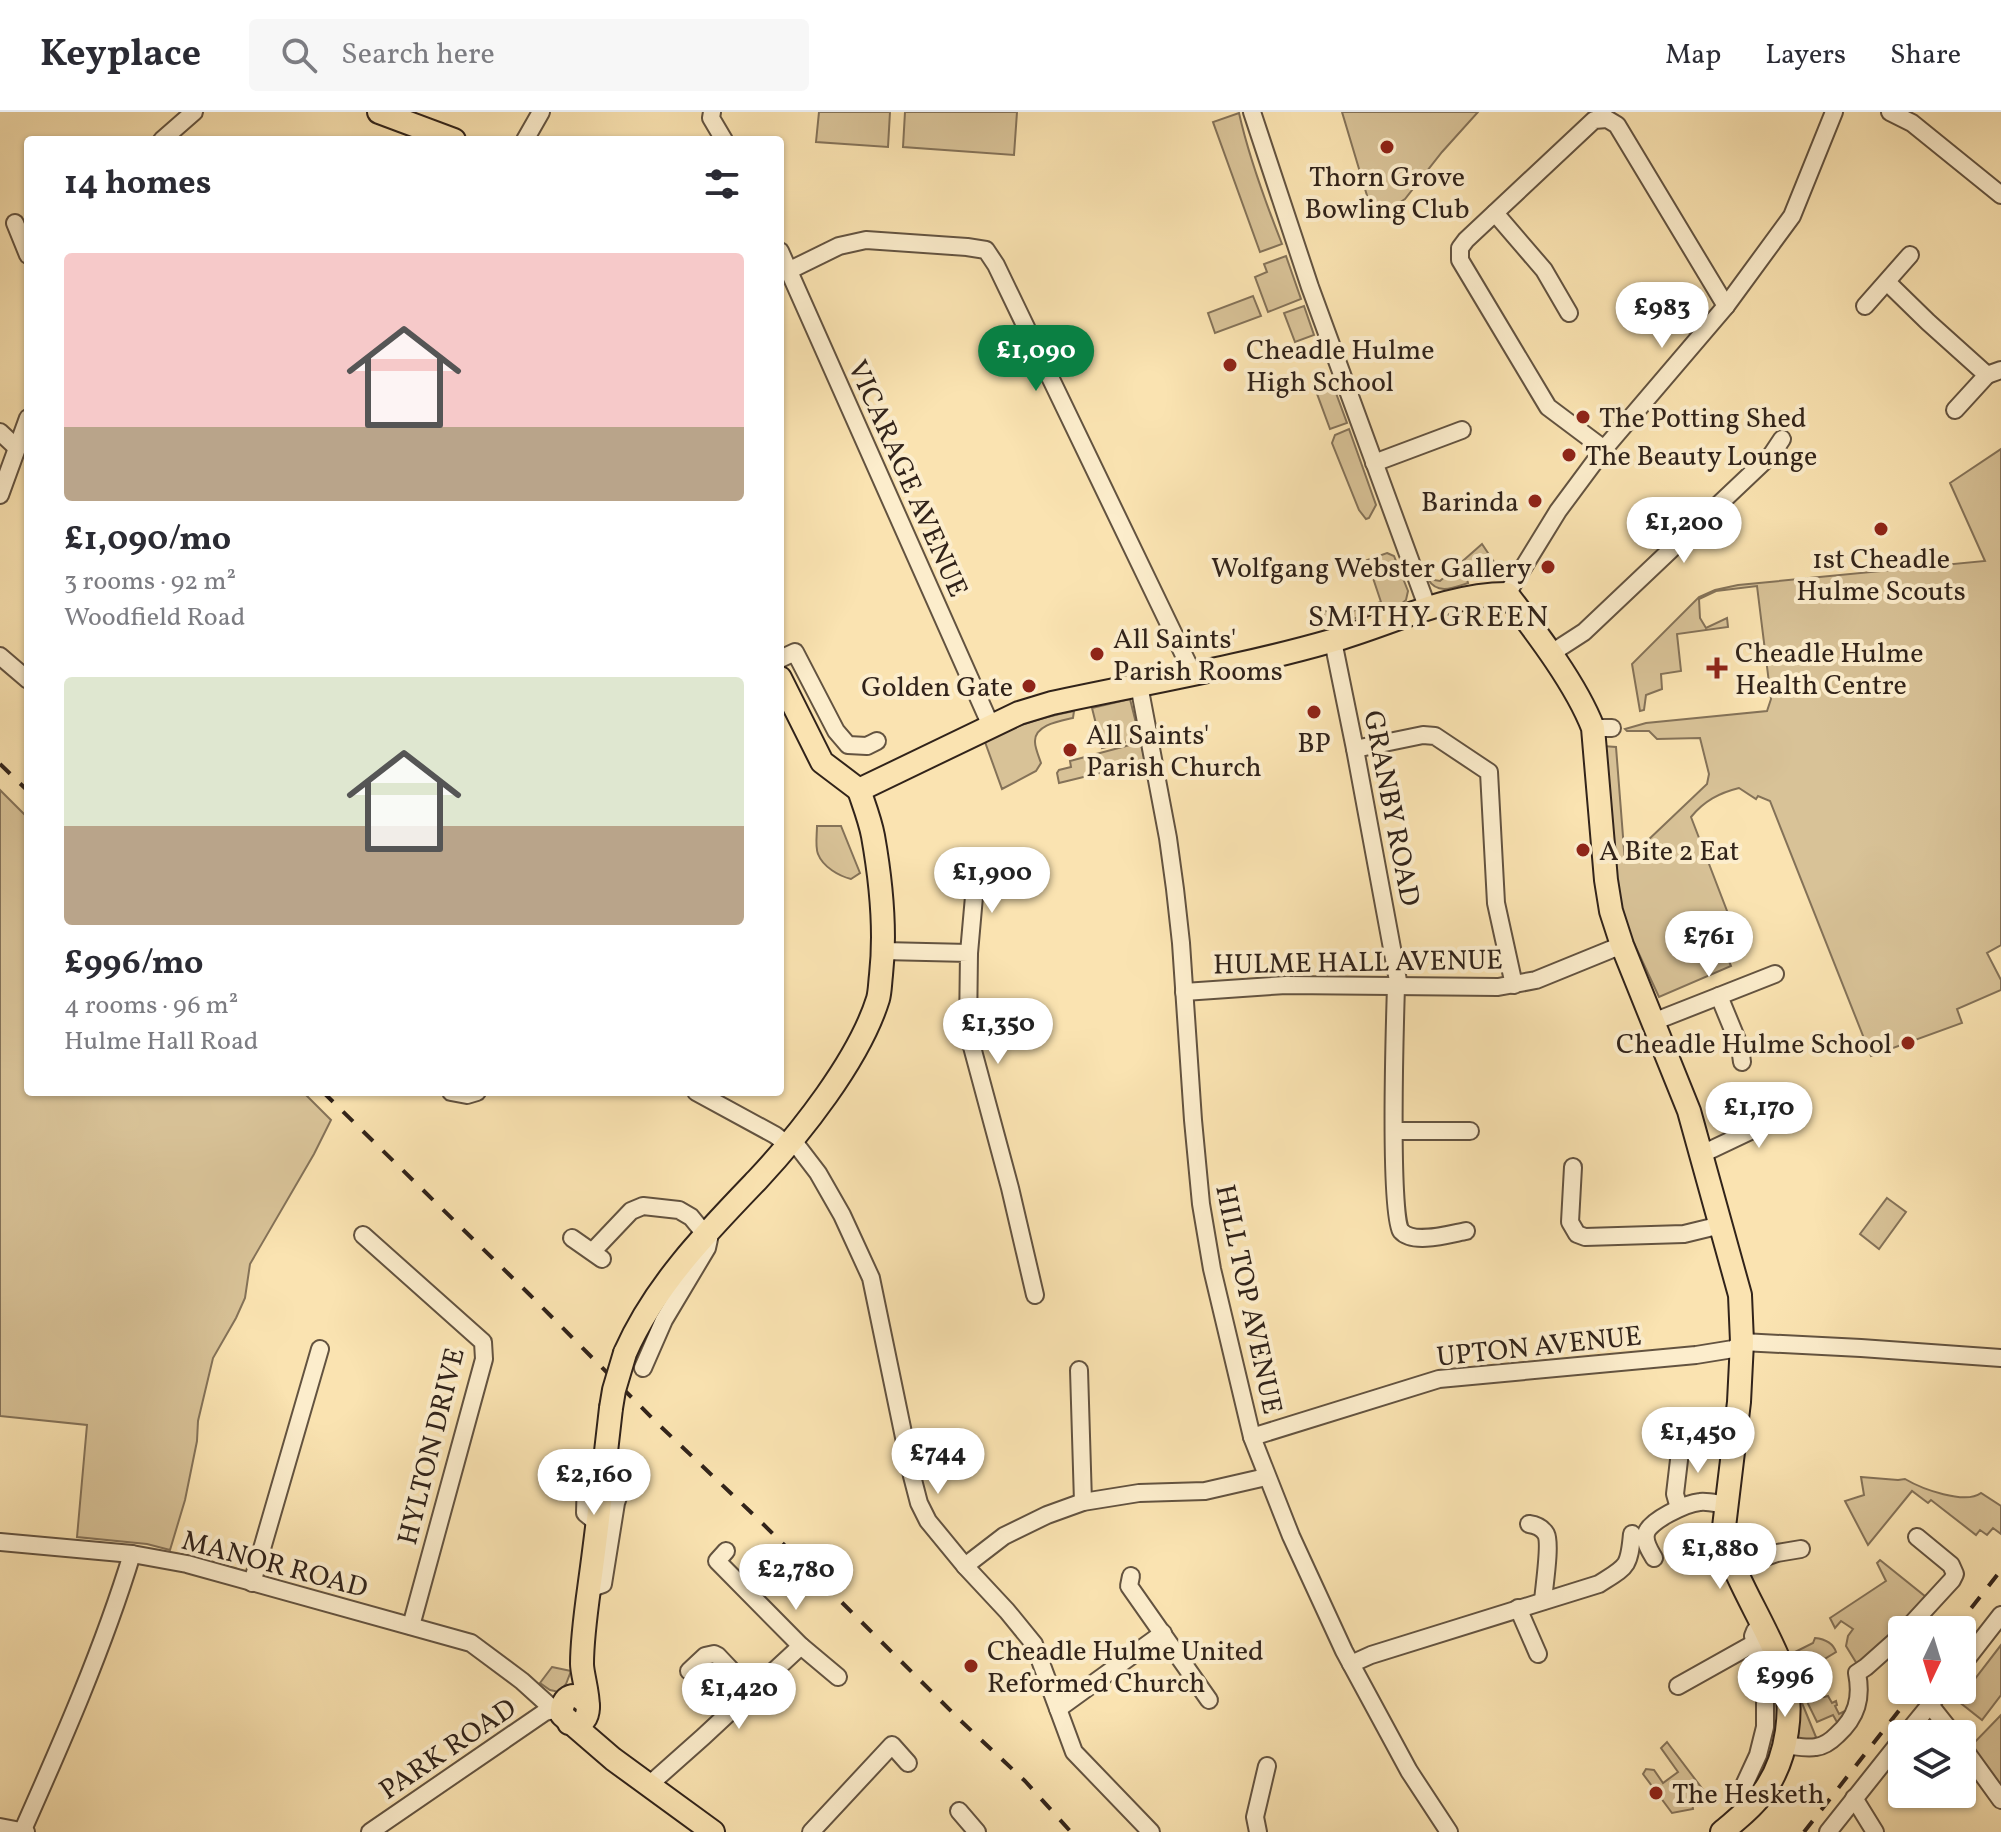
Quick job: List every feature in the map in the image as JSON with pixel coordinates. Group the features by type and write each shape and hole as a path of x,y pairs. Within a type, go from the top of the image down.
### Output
{"main road":[{"path":"379,112 443,136"},
{"path":"859,790 1019,713 1052,703 1262,660 1333,641 1456,600 1484,594 1507,594 1588,715 1603,728 1606,880 1611,911 1689,1111 1740,1295 1742,1342 1739,1402 1724,1527 1726,1548 1758,1634 1782,1668 1787,1695 1784,1745 1770,1782 1751,1808 1722,1832"},
{"path":"713,1832 613,1759 593,1728 572,1710 582,1666 614,1390 636,1327 659,1290 704,1234 790,1142 832,1085 864,1034 879,997 883,951 873,834 859,790 822,762 784,686"}],"street":[{"path":"167,136 194,112"},
{"path":"527,136 541,112"},
{"path":"712,112 711,118 722,136"},
{"path":"1252,112 1310,287 1428,609"},
{"path":"1507,594 1558,511 1604,449 1726,306 1792,216 1834,112"},
{"path":"1890,112 1912,123 2001,195"},
{"path":"1604,449 1548,407 1460,260 1460,248 1466,240 1594,120 1607,119 1617,125 1726,306"},
{"path":"1495,213 1570,305"},
{"path":"15,223 24,245"},
{"path":"790,270 839,246 866,240 986,250 1193,674"},
{"path":"1865,306 1910,255"},
{"name":"VICARAGE AVENUE","path":"784,259 991,726"},
{"path":"1887,282 1928,322 1994,372 1955,410"},
{"path":"0,495 24,429"},
{"path":"1374,463 1462,430"},
{"path":"0,432 17,448"},
{"path":"1550,654 1584,632 1616,603 1761,465 1782,439"},
{"name":"GRANBY ROAD","path":"1333,641 1398,986 1394,1131 1398,1226 1402,1233 1413,1238 1466,1231"},
{"path":"793,653 836,731 848,745 867,746 877,741"},
{"path":"0,656 24,677"},
{"name":"HILL TOP AVENUE","path":"1139,685 1172,863 1201,1204 1212,1269 1252,1437 1291,1536 1351,1664 1409,1771 1449,1832"},
{"path":"1355,749 1423,735 1435,736 1489,772 1496,903 1514,985"},
{"path":"976,874 969,953 968,1032 1035,1295"},
{"name":"HULME HALL AVENUE","path":"1184,992 1286,985 1514,985 1559,972 1622,945"},
{"path":"883,951 969,953"},
{"path":"1653,1022 1775,974"},
{"path":"1719,996 1740,1047 1742,1062"},
{"path":"707,1096 790,1142 818,1173 842,1215 871,1278 912,1476 919,1503 928,1521 1034,1644 1074,1752 1151,1832"},
{"path":"1702,1154 1799,1108"},
{"path":"1394,1131 1470,1131"},
{"path":"1573,1167 1570,1222 1577,1234 1585,1237 1684,1234 1721,1225"},
{"path":"572,1238 598,1255 631,1211 643,1206 679,1210 691,1217 709,1239 707,1248 664,1320 643,1368"},
{"name":"HYLTON DRIVE","path":"363,1235 483,1342 484,1359 411,1626"},
{"path":"1742,1342 2001,1358"},
{"name":"UPTON AVENUE","path":"1252,1437 1439,1379 1696,1355 1733,1349 1742,1342"},
{"path":"252,1583 320,1349"},
{"path":"1079,1370 1083,1502"},
{"path":"1679,1508 1675,1494 1681,1443"},
{"path":"589,1589 603,1584 616,1503 627,1471"},
{"path":"576,1473 586,1477 585,1513 597,1523"},
{"path":"965,1566 1004,1536 1083,1502 1139,1493 1205,1491 1266,1477"},
{"path":"1654,1558 1645,1535 1656,1521 1679,1508 1699,1502 1726,1505"},
{"path":"1529,1524 1537,1525 1546,1534 1543,1601"},
{"path":"1351,1664 1371,1655 1599,1584 1623,1569 1630,1556 1632,1534"},
{"path":"1917,1537 1951,1565 1955,1574 1919,1616"},
{"name":"MANOR ROAD","path":"0,1542 132,1554 187,1564 471,1643 522,1681 572,1710"},
{"path":"1734,1568 1777,1553 1801,1549"},
{"path":"726,1551 717,1561 801,1646 838,1677"},
{"path":"0,1827 23,1832 63,1739 122,1588 132,1554"},
{"path":"1131,1576 1129,1586 1209,1700"},
{"path":"1518,1608 1538,1654"},
{"path":"1976,1647 2001,1615"},
{"path":"1058,1709 1163,1633"},
{"path":"1678,1686 1758,1634 1766,1706 1763,1740 1740,1794 1751,1808"},
{"path":"649,1785 801,1646"},
{"path":"1784,1745 1812,1748 1829,1743 1840,1733 1856,1712 1857,1673 1888,1647"},
{"path":"689,1671 705,1656 714,1654 752,1692"},
{"path":"1918,1720 1930,1705 1942,1720"},
{"name":"PARK ROAD","path":"370,1832 545,1712 572,1710"},
{"path":"811,1832 892,1745 908,1763"},
{"path":"1828,1832 1888,1756"},
{"path":"1976,1765 2001,1800"},
{"path":"1258,1832 1255,1817 1267,1766"},
{"path":"1854,1798 1875,1832"},
{"path":"959,1811 977,1832"}],"shaded area":[{"path":"819,112 890,112 888,147 816,142"},
{"path":"905,112 1017,112 1014,155 903,147"},
{"name":"Thorn Grove Bowling Club","path":"1342,112 1478,112 1405,199 1374,219"},
{"path":"1239,113 1258,179 1282,244 1260,252 1213,122"},
{"path":"1286,256 1301,299 1268,312 1255,277 1267,272 1264,264"},
{"path":"1253,296 1261,316 1215,333 1208,313"},
{"path":"1304,306 1314,335 1295,342 1284,313"},
{"path":"1333,385 1347,423 1330,429 1316,391"},
{"path":"1349,429 1376,505 1366,519 1359,510 1332,443 1335,435"},
{"path":"2001,449 2001,945 1987,953 2001,980 2001,990 1957,1009 1962,1023 1871,1056 1770,801 1758,796 1756,799 1739,788 1712,798 1691,817 1737,937 1728,959 1731,966 1659,997 1620,913 1603,746 1616,747 1625,862 1707,784 1709,774 1700,738 1657,739 1649,731 1625,729 1646,723 1767,711 1771,699 1757,586 1716,591 1699,599 1700,618 1706,628 1727,618 1728,627 1677,634 1681,671 1661,674 1662,689 1646,695 1644,710 1640,711 1632,664 1699,597 1715,590 1738,585 1985,561 1950,483"},
{"path":"1482,544 1498,568 1481,579 1476,567 1465,571 1468,583 1451,588 1441,589 1428,579 1440,581"},
{"path":"1387,553 1394,556 1408,591 1406,600 1327,627 1323,612 1330,610 1333,617 1381,602 1367,560"},
{"path":"1130,699 1140,739 1102,748 1092,708"},
{"path":"1074,711 1073,718 1049,725 1036,736 1036,750 1041,763 1036,771 1002,789 985,742 1028,723"},
{"path":"1141,742 1145,762 1059,783 1057,773 1071,767 1070,761"},
{"path":"0,790 24,814 24,1096 307,1096 331,1120 250,1264 245,1298 213,1358 198,1421 185,1500 170,1550 147,1544 77,1537 87,1425 0,1416"},
{"path":"817,826 841,826 860,873 851,879 827,867 817,851"},
{"path":"1887,1198 1906,1212 1879,1249 1860,1234"},
{"path":"1861,1477 1905,1479 1932,1491 1954,1496 1981,1493 2001,1506 2001,1534 1993,1528 1987,1535 1980,1530 1976,1535 1931,1500 1928,1503 1912,1491 1868,1545 1845,1501 1864,1495"},
{"path":"1880,1560 1926,1597 1911,1616 1888,1616 1888,1641 1857,1664 1846,1646 1853,1629 1841,1621 1835,1628 1830,1618 1886,1581 1877,1563"},
{"path":"1815,1638 1828,1642 1836,1652 1823,1660 1825,1666 1819,1669 1822,1676 1829,1676 1818,1681 1824,1697 1828,1696 1832,1703 1836,1701 1839,1714 1845,1711 1846,1715 1838,1724 1833,1715 1817,1722 1785,1657 1813,1643"},
{"path":"2001,1645 2001,1695 1982,1720 1962,1704 1976,1704 1976,1678"},
{"path":"552,1667 571,1671 559,1692 540,1683"},
{"path":"1795,1686 1818,1742 1795,1738"},
{"path":"2001,1715 2001,1791 1976,1756 1976,1741"},
{"path":"1667,1742 1704,1791 1702,1798 1692,1802 1693,1809 1672,1813 1643,1774 1646,1769 1654,1770 1663,1783 1678,1772 1661,1748"}],"railway":[{"path":"0,764 24,787"},
{"path":"327,1096 1025,1781 1071,1832"},
{"path":"1965,1616 2001,1570"},
{"path":"1804,1832 1904,1704"}],"place":[{"name":"Thorn Grove Bowling Club","path":"1387,147"},
{"name":"Cheadle Hulme High School","path":"1230,365"},
{"name":"The Potting Shed","path":"1583,417"},
{"name":"The Beauty Lounge","path":"1569,455"},
{"name":"Barinda","path":"1535,501"},
{"name":"1st Cheadle Hulme Scouts","path":"1881,529"},
{"name":"Wolfgang Webster Gallery","path":"1548,567"},
{"name":"All Saints' Parish Rooms","path":"1097,654"},
{"name":"Cheadle Hulme Health Centre","path":"1717,668"},
{"name":"Golden Gate","path":"1029,686"},
{"name":"BP","path":"1314,712"},
{"name":"All Saints' Parish Church","path":"1070,750"},
{"name":"A Bite 2 Eat","path":"1583,850"},
{"name":"Cheadle Hulme School","path":"1908,1043"},
{"name":"Cheadle Hulme United Reformed Church","path":"971,1666"},
{"name":"The Hesketh","path":"1656,1793"}],"district":[{"name":"SMITHY GREEN","path":"1429,616"}]}
